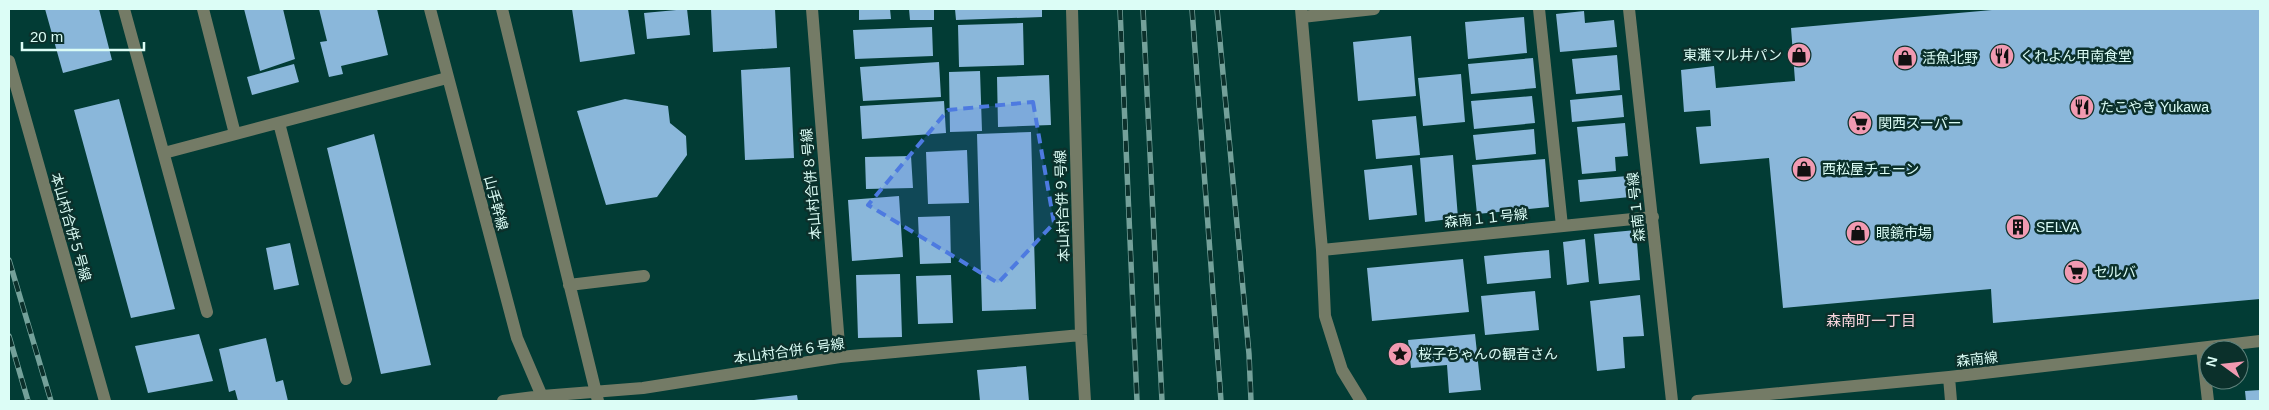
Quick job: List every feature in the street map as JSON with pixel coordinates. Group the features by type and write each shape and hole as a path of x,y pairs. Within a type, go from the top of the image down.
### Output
{"street":[{"path":"124,9 207,312"},
{"path":"203,9 235,134"},
{"name":"山手幹線","path":"430,9 517,338 543,398"},
{"path":"502,9 597,396"},
{"name":"本山村合併８号線","path":"812,9 840,357"},
{"name":"本山村合併９号線","path":"1072,9 1081,335 1085,401"},
{"path":"1361,401 1342,370 1325,316 1322,250 1301,13 1374,9"},
{"path":"1539,9 1562,226"},
{"name":"森南１号線","path":"1629,9 1672,401"},
{"name":"本山村合併５号線","path":"9,61 105,401"},
{"path":"164,153 447,78"},
{"path":"279,123 346,379"},
{"name":"森南１１号線","path":"1322,250 1652,217"},
{"path":"569,285 644,276"},
{"name":"本山村合併６号線","path":"503,401 597,396 840,357 1081,335"},
{"name":"森南線","path":"1698,401 1950,377 2199,348"},
{"path":"1950,377 1951,401"}],"highlighted area":[{"path":"1033,102 1054,223 998,283 868,205 948,110"}],"building":[{"path":"45,9 99,9 112,60 63,73"},
{"path":"244,9 283,9 295,59 260,71"},
{"path":"319,9 377,9 388,55 341,66 343,74 329,77 320,42 327,41"},
{"path":"572,9 628,9 635,54 580,62"},
{"path":"687,9 690,35 647,39 644,13"},
{"path":"711,9 775,9 777,48 713,52"},
{"path":"859,9 890,9 891,19 859,20"},
{"path":"909,9 934,9 934,20 910,20"},
{"path":"955,9 1042,9 1042,17 956,20"},
{"name":"SELVA","path":"2003,9 2260,9 2260,299 1993,323 1991,289 1783,308 1769,158 1700,164 1696,127 1711,126 1710,110 1684,112 1681,70 1714,66 1716,88 1795,81 1791,28"},
{"path":"1584,11 1585,23 1614,20 1617,47 1560,52 1556,14"},
{"path":"1524,17 1527,53 1468,59 1465,22"},
{"path":"1023,23 1024,65 959,67 958,25"},
{"path":"932,27 933,56 855,59 853,30"},
{"path":"1411,36 1416,96 1358,101 1353,42"},
{"path":"1617,55 1620,90 1576,94 1572,59"},
{"path":"1533,58 1536,88 1471,94 1468,64"},
{"path":"939,62 941,97 863,101 860,67"},
{"path":"294,64 299,82 252,95 247,77"},
{"path":"790,67 794,158 745,160 741,70"},
{"path":"980,71 982,131 950,132 949,72"},
{"path":"1461,74 1465,122 1423,126 1418,78"},
{"path":"1049,75 1051,125 998,127 997,77"},
{"path":"1622,95 1624,117 1572,122 1570,100"},
{"path":"1532,96 1535,123 1474,129 1471,101"},
{"path":"119,99 175,309 131,318 74,110"},
{"path":"625,99 668,106 670,123 686,136 687,155 657,197 606,205 577,111"},
{"path":"944,101 946,133 862,139 860,106"},
{"path":"1416,116 1420,155 1376,159 1372,120"},
{"path":"1625,123 1628,156 1615,157 1616,171 1582,174 1577,127"},
{"path":"1534,129 1536,154 1476,160 1473,135"},
{"path":"1031,132 1036,309 982,311 977,134"},
{"path":"374,134 431,365 381,374 327,148"},
{"path":"967,150 969,203 928,204 926,152"},
{"path":"1453,155 1458,218 1425,222 1420,158"},
{"path":"911,156 913,188 866,189 865,157"},
{"path":"1545,159 1549,207 1477,214 1472,165"},
{"path":"1412,165 1417,215 1369,220 1364,170"},
{"path":"1628,176 1630,197 1580,202 1578,180"},
{"path":"899,196 903,257 852,261 848,200"},
{"path":"950,216 951,263 920,264 918,217"},
{"path":"1636,230 1640,280 1599,284 1594,234"},
{"path":"1585,239 1589,282 1567,285 1563,242"},
{"path":"290,243 299,285 274,290 266,248"},
{"path":"1549,250 1551,278 1487,284 1484,256"},
{"path":"1463,259 1469,312 1372,321 1367,268"},
{"path":"900,274 902,337 858,338 856,275"},
{"path":"951,275 953,323 918,324 916,276"},
{"path":"1535,291 1539,330 1485,335 1481,296"},
{"path":"1640,295 1644,336 1623,337 1625,368 1597,371 1590,301"},
{"path":"199,334 213,381 148,393 135,346"},
{"path":"1475,334 1481,390 1449,393 1447,365 1411,368 1408,340"},
{"path":"266,338 276,382 283,380 288,401 238,401 235,390 229,392 219,349"},
{"path":"1026,366 1029,401 980,401 977,370"},
{"path":"2260,390 2260,401 2246,401 2245,391"},
{"path":"797,395 798,401 754,401 754,400"}],"railway":[{"path":"1120,9 1137,401"},
{"path":"1143,9 1162,401"},
{"path":"1192,9 1221,401"},
{"path":"1217,9 1249,354 1251,401"},
{"path":"9,260 51,401"},
{"path":"9,336 28,401"}],"place":[{"name":"東灘マル井パン","path":"1799,55"},
{"name":"くれよん甲南食堂","path":"2002,56"},
{"name":"活魚北野","path":"1905,58"},
{"name":"たこやき Yukawa","path":"2082,107"},
{"name":"関西スーパー","path":"1860,123"},
{"name":"西松屋チェーン","path":"1804,169"},
{"name":"SELVA","path":"2018,227"},
{"name":"眼鏡市場","path":"1858,233"},
{"name":"セルバ","path":"2076,272"},
{"name":"桜子ちゃんの観音さん","path":"1400,354"}],"district":[{"name":"森南町一丁目","path":"1871,320"}]}
